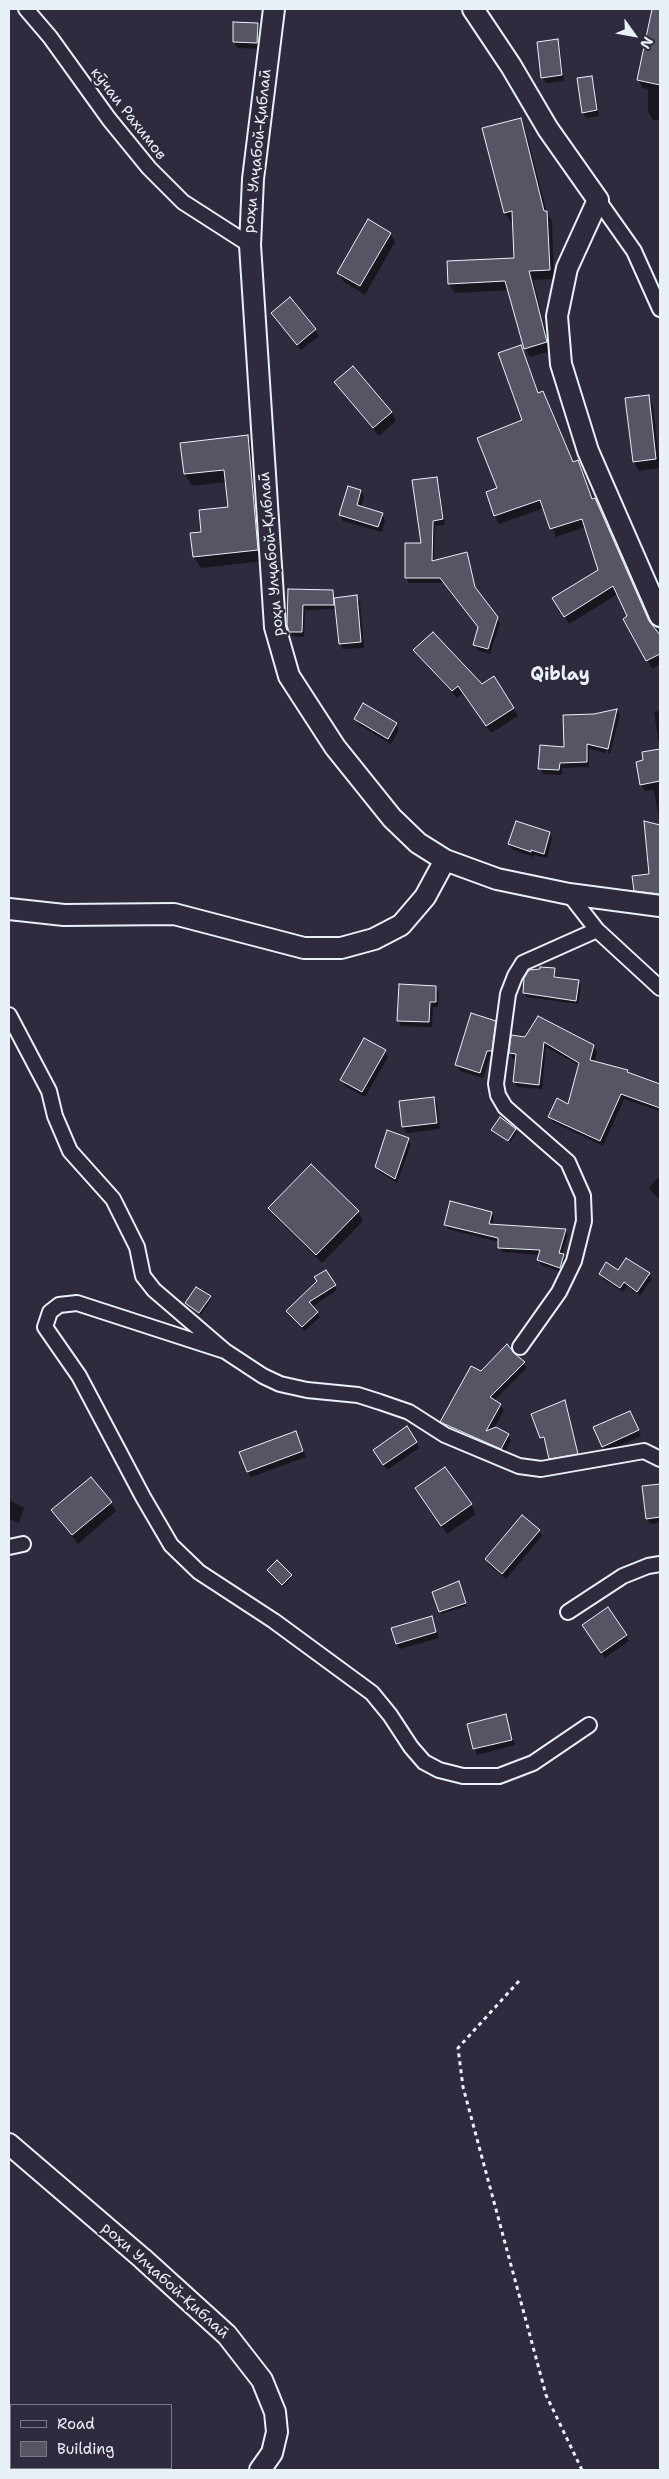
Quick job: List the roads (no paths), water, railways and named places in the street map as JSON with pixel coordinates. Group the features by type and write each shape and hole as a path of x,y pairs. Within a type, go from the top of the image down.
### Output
{"street":[{"name":"кӯчаи Рахимов","path":"26,9 50,37 109,119 148,168 183,202 250,245"},
{"name":"роҳи Улҷабой-Қиблаӣ","path":"274,9 252,179 250,245 275,627 289,676 335,747 392,818 418,843 445,860 497,879 569,894 660,906"},
{"path":"473,9 511,66 548,130 634,251 660,309"},
{"path":"598,200 567,268 556,316 561,364 588,451 660,616"},
{"path":"9,909 64,916 174,914 304,948 341,948 374,939 401,925 425,896 445,860"},
{"path":"569,894 597,930 660,988"},
{"path":"520,1347 560,1292 574,1261 584,1221 583,1196 568,1162 505,1108 498,1095 496,1084 508,994 515,976 523,963 597,930"},
{"path":"9,1015 49,1091 54,1116 70,1151 113,1199 137,1247 143,1276 154,1290 225,1351 263,1376 280,1384 307,1390 358,1395 380,1402 409,1412 446,1435 519,1466 541,1469 644,1451 660,1459"},
{"path":"225,1351 77,1303 59,1305 50,1312 45,1327 79,1376 143,1497 172,1545 199,1572 274,1621 372,1693 390,1715 410,1747 424,1762 439,1770 463,1776 499,1776 533,1763 589,1725"},
{"path":"9,1548 23,1544"},
{"path":"568,1612 623,1576 648,1566 660,1564"},
{"name":"роҳи Улҷабой-Қиблаӣ","path":"9,2144 142,2258 227,2335 262,2380 275,2412 277,2432 272,2453 262,2469"}],"district":[{"name":"Qiblay","path":"560,675"}]}
